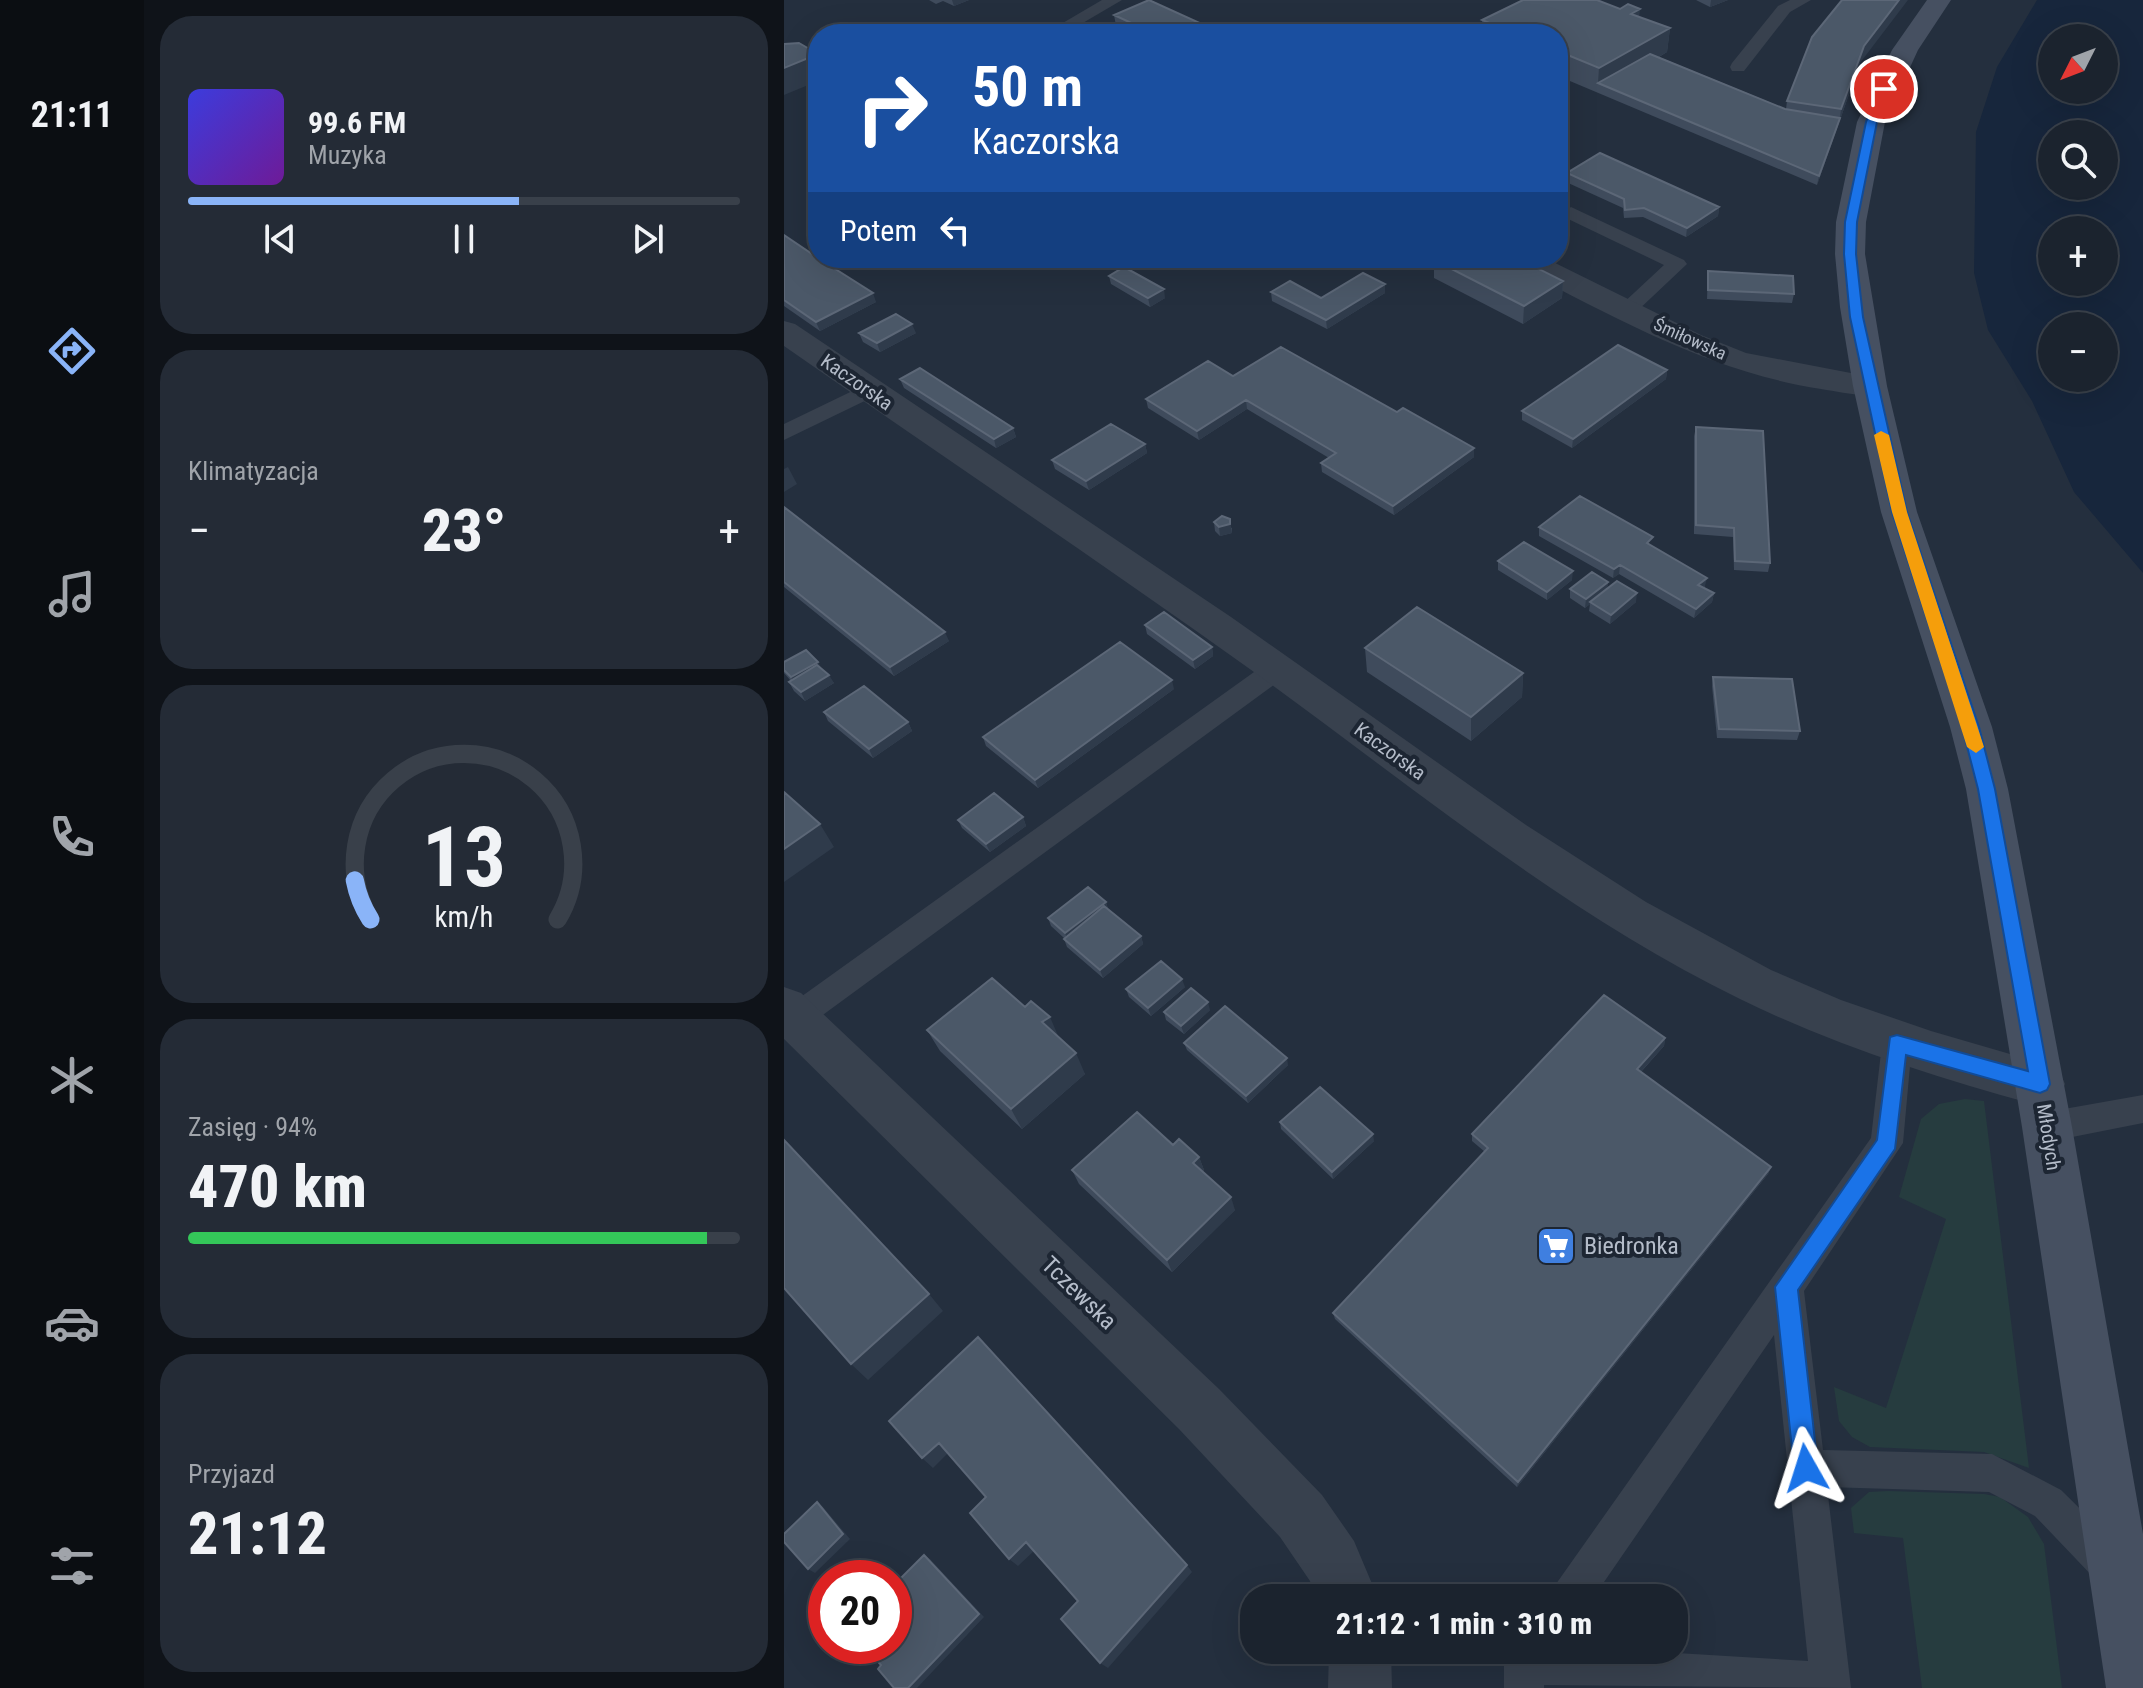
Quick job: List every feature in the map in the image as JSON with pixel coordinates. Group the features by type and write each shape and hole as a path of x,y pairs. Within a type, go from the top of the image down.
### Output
{"street":[{"name":"Młodych","path":"1939,0 1905,50 1871,122 1854,194 1850,254 1857,317 1899,512 1971,727 1987,789 2040,1084 2138,1688"},
{"name":"Śmiłowska","path":"1541,268 1736,360 1792,374 1870,386"},
{"name":"Kaczorska","path":"784,331 1277,669 1509,836 1693,953 1792,1002 1897,1044 2040,1084"},
{"name":"Tczewska","path":"789,1013 1230,1441 1321,1541 1342,1584"},
{"path":"1360,1664 1360,1688"}],"lane":[{"path":"1074,24 1114,0"},
{"path":"1738,67 1784,9 1803,0"},
{"path":"1571,213 1677,264 1627,310"},
{"path":"784,433 869,390"},
{"path":"789,1013 1277,669"},
{"path":"1580,1584 1887,1143 1897,1044"},
{"path":"2047,1127 2143,1109"},
{"path":"1527,1667 1831,1685 1786,1287"},
{"path":"1806,1468 1992,1473 2048,1503 2120,1576"}],"green space":[{"path":"1965,1099 1984,1101 2029,1468 1984,1452 1870,1447 1852,1437 1839,1421 1834,1387 1886,1408 1946,1219 1899,1197 1921,1119 1939,1104"},
{"path":"1869,1492 1984,1494 2000,1497 2028,1517 2044,1544 2062,1688 1922,1688 1903,1538 1854,1533 1851,1508"}],"water":[{"path":"2037,0 2143,0 2143,573 2074,492 2032,401 1988,330 1974,273 1976,132 1997,67"}],"building":[{"path":"1149,0 1202,24 1133,24 1114,15"},
{"path":"1523,0 1597,0 1620,9 1628,4 1640,9 1631,14 1670,28 1599,68 1568,55 1568,24 1492,24 1482,20"},
{"path":"1842,0 1899,0 1864,46 1841,109 1787,101 1812,37"},
{"path":"799,43 808,48 808,58 784,68 784,44"},
{"path":"1650,54 1785,109 1840,118 1819,176 1598,83"},
{"path":"1600,153 1719,207 1687,228 1644,208 1625,210 1624,199 1568,172"},
{"path":"784,235 808,251 808,268 834,268 873,293 816,322 784,300"},
{"path":"1126,268 1164,289 1148,298 1109,276"},
{"path":"1450,268 1537,268 1563,281 1524,306"},
{"path":"1708,271 1793,276 1794,294 1708,290"},
{"path":"1363,273 1385,284 1326,320 1271,292 1290,281 1321,298"},
{"path":"896,314 912,324 877,343 859,333"},
{"path":"1618,345 1667,370 1573,439 1522,411"},
{"path":"1281,347 1397,412 1403,408 1474,448 1393,506 1321,463 1336,453 1246,400 1197,431 1146,399 1208,361 1233,376"},
{"path":"920,368 1013,428 994,439 900,379"},
{"path":"1111,424 1145,444 1086,481 1052,460"},
{"path":"1696,427 1763,431 1770,563 1735,561 1734,528 1696,525"},
{"path":"1580,496 1653,537 1647,543 1707,578 1698,585 1714,593 1696,609 1620,565 1614,569 1539,527"},
{"path":"784,507 945,632 890,667 784,582"},
{"path":"1222,516 1230,519 1230,524 1219,527 1214,522"},
{"path":"1524,542 1573,571 1547,592 1498,561"},
{"path":"1592,572 1608,582 1586,599 1570,589"},
{"path":"1617,581 1637,593 1611,615 1590,602"},
{"path":"1417,607 1523,673 1471,717 1365,648"},
{"path":"1164,612 1212,647 1193,660 1145,625"},
{"path":"1120,642 1172,680 1035,780 983,737"},
{"path":"806,650 818,662 791,677 784,670 784,662"},
{"path":"817,665 829,675 801,692 789,682"},
{"path":"1713,677 1792,679 1800,731 1719,729"},
{"path":"864,686 908,722 869,749 824,712"},
{"path":"784,792 820,824 784,849"},
{"path":"994,793 1023,817 986,844 958,820"},
{"path":"1088,887 1106,902 1065,933 1048,918"},
{"path":"1104,906 1141,936 1100,970 1064,939"},
{"path":"1161,961 1182,979 1148,1008 1126,989"},
{"path":"992,978 1025,1007 1031,1001 1050,1017 1042,1022 1076,1053 1011,1109 927,1030"},
{"path":"1191,988 1208,1002 1181,1026 1164,1012"},
{"name":"Biedronka","path":"1604,995 1665,1038 1637,1069 1771,1167 1518,1482 1333,1313 1488,1148 1472,1134"},
{"path":"1225,1006 1287,1058 1246,1096 1184,1043"},
{"path":"1320,1087 1373,1134 1332,1172 1280,1122"},
{"path":"1137,1112 1173,1145 1179,1139 1199,1157 1193,1163 1231,1197 1167,1260 1072,1170"},
{"path":"784,1140 929,1294 851,1364 784,1288"},
{"path":"978,1337 1187,1565 1100,1663 1061,1619 1078,1601 1026,1542 1009,1559 970,1513 986,1497 939,1443 922,1458 889,1421"},
{"path":"817,1502 843,1534 817,1560 808,1560 808,1569 784,1542 784,1534"},
{"path":"924,1555 979,1614 908,1688 894,1688 878,1669 880,1664 912,1664 912,1567"}],"slow traffic":[{"path":"1881,435 1899,512 1976,747"}],"place":[{"name":"Biedronka","path":"1556,1246"}],"route":[{"path":"1806,1468 1786,1287 1887,1143 1897,1044 2040,1084 1987,789 1971,727 1899,512 1857,317 1850,254 1854,194 1871,122 1884,89"}]}
